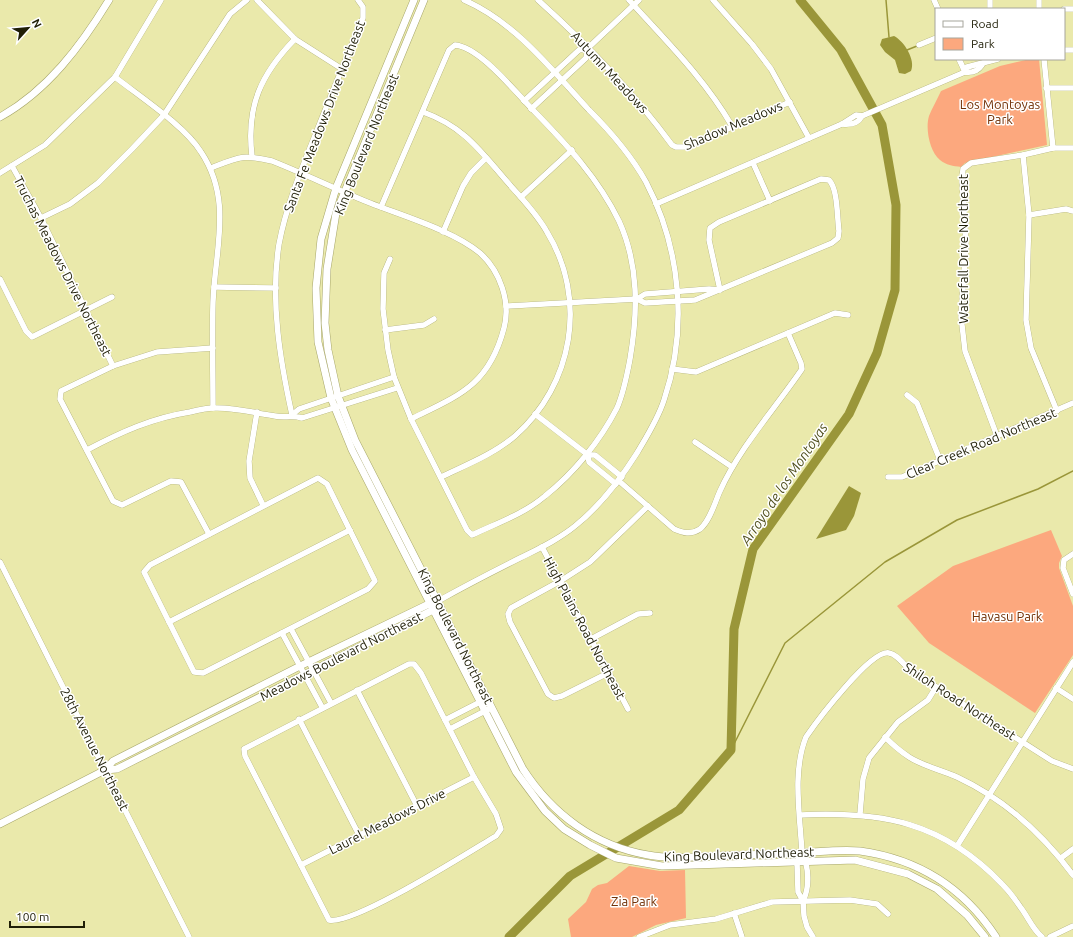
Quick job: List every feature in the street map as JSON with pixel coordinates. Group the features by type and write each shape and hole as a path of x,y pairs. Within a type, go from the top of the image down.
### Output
{"street":[{"path":"0,117 16,109 60,70 108,0"},
{"path":"0,173 45,145 115,77 161,0"},
{"path":"41,218 70,204 98,183 132,149 164,115 230,14 247,0"},
{"path":"256,0 295,39 342,69"},
{"name":"Santa Fe Meadows Drive Northeast","path":"292,415 280,362 276,288 279,245 290,200 363,18 363,7 358,0"},
{"name":"King Boulevard Northeast","path":"414,0 336,188 321,239 316,288 318,342 334,397 342,406 355,440 523,769 533,785 561,815 586,832 622,848 650,856 671,858 859,851 890,858 920,868 946,884 968,901 996,937"},
{"name":"King Boulevard Northeast","path":"424,0 336,213 324,295 334,408 352,450 516,772 545,811 564,829 596,848 622,859 662,866 855,860 908,874 937,889 967,915 985,937"},
{"path":"429,602 438,601 542,547 575,526 619,481 653,427 664,401 678,335 678,293 670,246 656,204 633,161 615,137 554,72 503,22 479,7 464,0"},
{"name":"Autumn Meadows","path":"538,0 588,48 641,103 672,145 676,148"},
{"path":"629,0 697,74 719,103 732,126"},
{"path":"524,100 579,50 588,48 639,0"},
{"path":"712,0 752,44 771,69 809,138"},
{"path":"919,45 935,38"},
{"path":"252,156 249,134 254,103 262,82 276,59 295,39"},
{"path":"381,207 449,50 455,45 463,46 482,60 524,100 572,150 591,173 619,222 630,252 637,299 636,328 626,381 616,408 588,455 545,496 523,512 472,535 467,530 397,388 385,330 384,273 390,259"},
{"path":"532,109 586,58 588,48"},
{"path":"959,60 965,72"},
{"path":"656,204 842,124 850,125 859,121 864,115 965,72 967,67 977,63 982,65 995,60"},
{"path":"1044,60 1053,148"},
{"path":"115,77 164,115 200,150 211,168 217,187 222,216 214,287 214,408"},
{"path":"1046,88 1073,88"},
{"name":"Shadow Meadows","path":"676,148 686,147 790,102"},
{"path":"423,112 452,124 465,135 534,212 557,250 568,288 570,304 571,325 563,366 546,400 515,436 495,451 441,477"},
{"name":"Waterfall Drive Northeast","path":"997,436 965,351 961,316 966,244 962,179 963,169 971,163 1023,155 1053,148 1073,148"},
{"path":"521,197 572,150"},
{"path":"1023,155 1029,215 1026,320 1031,348 1056,410"},
{"path":"211,168 235,158 252,156 272,161 443,232 472,247 488,262 499,279 506,306 505,324 500,343 492,361 479,379 456,396 411,419"},
{"path":"443,232 463,186 471,173 486,158"},
{"path":"753,163 770,201"},
{"name":"Truchas Meadows Drive Northeast","path":"12,166 41,218 113,366"},
{"path":"637,299 645,303 695,300 720,290 836,241 839,232 835,191 829,180 821,179 719,222 710,228 709,240 720,290"},
{"path":"1029,215 1066,209 1073,211"},
{"path":"0,279 26,331 32,337 112,297"},
{"path":"214,287 276,288"},
{"path":"506,306 570,304 637,299 645,294 678,293 709,289 720,290"},
{"path":"672,369 696,372 835,313 848,315"},
{"path":"385,330 424,325 434,319"},
{"path":"535,414 588,455 595,455 619,481 674,529 682,533 691,533 700,529 705,524 739,455 802,369 802,363 788,333"},
{"path":"208,534 181,482 171,481 122,505 113,501 60,399 61,391 113,366 157,352 213,348"},
{"path":"292,415 299,409 394,377"},
{"path":"87,450 130,428 156,418 214,408 257,412 276,417 292,415 302,418 397,388"},
{"path":"907,395 917,403 940,460"},
{"name":"Clear Creek Road Northeast","path":"888,478 902,477 1073,404"},
{"path":"257,412 249,461 250,478 263,505"},
{"path":"695,442 732,467"},
{"path":"588,455 589,462 619,481"},
{"path":"318,478 327,484 375,581 368,589 291,629 203,673 194,672 144,572 150,565 263,505 318,478"},
{"path":"608,673 562,696 554,698 548,694 510,622 508,614 511,608 562,580 590,562 648,506"},
{"path":"169,622 350,530"},
{"name":"High Plains Road Northeast","path":"542,547 562,580 608,673 628,709"},
{"path":"1073,554 1064,560 1063,568 1073,594"},
{"name":"28th Avenue Northeast","path":"0,562 189,937"},
{"name":"Meadows Boulevard Northeast","path":"105,770 117,769 433,610 438,601"},
{"name":"Meadows Boulevard Northeast","path":"0,824 105,770 113,761 429,602"},
{"path":"591,639 638,614 650,613"},
{"path":"291,629 331,703"},
{"path":"282,633 322,707"},
{"name":"Shiloh Road Northeast","path":"802,853 798,768 799,758 806,737 858,671 883,653 889,652 910,670 1052,761 1073,769"},
{"path":"957,846 1073,662"},
{"path":"414,664 422,673 474,777 496,814 501,829 496,836 386,901 351,916 334,921 329,920 245,756 244,749 357,690 400,668 414,664"},
{"path":"860,814 865,770 875,749 898,722 928,700 936,687"},
{"path":"1056,688 1073,699"},
{"path":"357,690 417,806"},
{"path":"445,720 488,698"},
{"path":"450,729 492,707"},
{"path":"299,719 359,836"},
{"path":"885,737 908,756 956,777 989,794 1015,812 1034,829 1061,858 1073,875"},
{"name":"Laurel Meadows Drive","path":"301,865 474,777"},
{"path":"800,815 838,813 860,814 890,819 919,827 957,846 991,873 1007,890 1020,906 1037,933 1042,937"},
{"path":"1061,858 1073,849"},
{"path":"802,853 806,862 807,892 803,901"},
{"path":"802,853 797,862 798,892 803,901 804,916 813,937"},
{"path":"639,937 670,925 716,919 772,902 864,901 877,904 888,914"},
{"path":"734,913 742,937"},
{"path":"1050,937 1073,926"}],"green space":[{"name":"Los Montoyas Park","path":"1026,60 1039,60 1047,145 965,163 961,167 952,166 942,162 936,156 931,146 928,134 929,116 941,91 1000,66"},
{"name":"Havasu Park","path":"1051,530 1062,556 1059,563 1059,568 1073,606 1073,655 1035,713 929,643 897,606 953,566"},
{"name":"Zia Park","path":"629,866 660,871 685,870 686,918 656,925 632,937 571,937 568,919 586,902 592,889 598,885 607,883"}],"shaded area":[{"path":"894,36 898,38 905,46 912,62 911,71 905,74 899,73 895,60 885,52 880,45 882,39"},
{"path":"849,486 861,493 854,516 846,530 816,539"}],"waterway":[{"name":"Arroyo de los Montoyas","path":"509,937 570,876 679,810 731,750 734,629 753,549 849,414 877,353 895,290 896,205 882,125 841,50 800,0"},
{"path":"886,0 889,37"},
{"path":"907,50 917,46"},
{"path":"731,750 785,643 885,562 957,520 1038,489 1073,471"}]}
